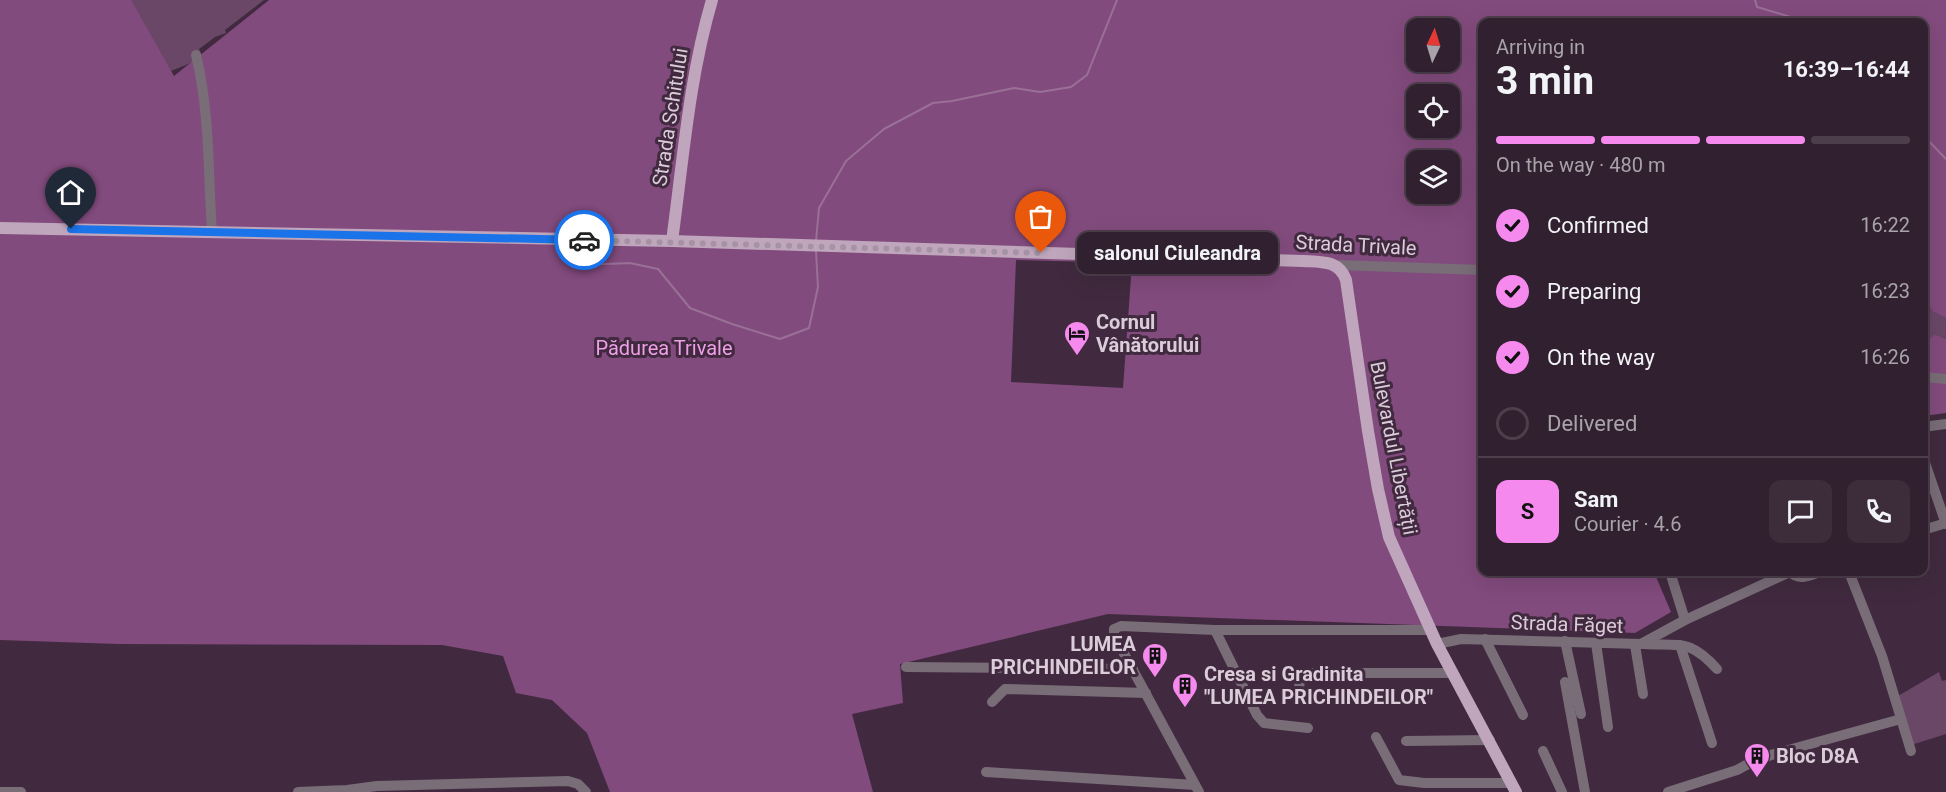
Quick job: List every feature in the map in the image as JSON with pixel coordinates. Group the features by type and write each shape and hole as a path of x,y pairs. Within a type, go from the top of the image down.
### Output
{"main road":[{"name":"Strada Schitului","path":"672,241 692,93 705,23 712,0"},
{"name":"Strada Trivale","path":"0,228 672,241 1328,262 1337,265"},
{"name":"Bulevardul Libertății","path":"1337,265 1346,280 1368,431 1389,537 1437,644 1514,787"}],"street":[{"path":"196,55 206,129 212,232"},
{"name":"Strada Trivale","path":"1337,265 1478,270"},
{"path":"1928,377 1946,379"},
{"path":"1928,426 1946,424"},
{"path":"1928,469 1943,503 1946,523 1928,528"},
{"path":"1671,576 1685,620"},
{"name":"Strada Făget","path":"1437,644 1461,639 1485,639 1638,644 1781,576"},
{"path":"1852,576 1882,656 1911,751"},
{"path":"1197,788 1114,635 1114,629 1121,626 1215,630 1431,630"},
{"path":"1215,630 1257,715 1264,723 1308,728"},
{"path":"1485,639 1522,715"},
{"path":"1565,641 1581,714"},
{"path":"1596,643 1608,727"},
{"path":"1643,694 1638,644 1689,646 1696,649 1717,669"},
{"path":"1680,645 1712,743"},
{"path":"906,668 1133,669"},
{"path":"1298,693 1301,674 1305,673 1453,673"},
{"path":"1565,682 1585,792"},
{"path":"992,702 1005,689 1146,693"},
{"path":"1668,792 1737,770 1774,754 1901,719"},
{"path":"1376,737 1399,780 1514,787"},
{"path":"1406,741 1490,740"},
{"path":"1543,751 1562,792"},
{"path":"986,772 1197,788"},
{"path":"1103,792 1104,780"},
{"path":"298,792 377,786 568,781 578,784 586,792"},
{"path":"0,792 21,792"}],"shaded area":[{"path":"123,0 264,0 225,30 226,33 215,37 199,49 203,58 171,71"},
{"path":"1928,304 1933,312 1946,318 1946,339 1935,334 1928,341"},
{"path":"1939,672 1942,681 1946,680 1946,734 1911,745 1898,696"}],"green space":[{"name":"Pădurea Trivale","path":"0,0 131,0 174,76 269,0 1946,0 1946,318 1933,312 1928,304 1928,18 1478,18 1478,576 1656,576 1671,612 1635,633 1108,614 900,664 903,703 852,714 873,792 610,792 587,733 552,700 516,693 503,656 442,645 118,644 0,640","holes":["1016,260 1132,263 1123,388 1011,382"]},
{"path":"1935,334 1946,339 1946,413 1928,415 1928,340"}],"waterway":[{"path":"816,241 819,208 846,161 884,129 933,103 1014,88 1040,92 1071,87 1087,75 1117,0"},
{"path":"1755,0 1757,7 1794,18"},
{"path":"1928,140 1946,159"},
{"path":"582,265 630,263 658,269 690,308 780,339 809,328 818,287 816,251"}],"way so far":[{"path":"584,240 1041,253"}],"place":[{"name":"salonul Ciuleandra","path":"1041,253"},
{"name":"Cornul Vânătorului","path":"1077,357"},
{"name":"LUMEA PRICHINDEILOR","path":"1155,679"},
{"name":"Cresa si Gradinita \"LUMEA PRICHINDEILOR\"","path":"1185,709"},
{"name":"Bloc D8A","path":"1757,779"}],"route":[{"path":"71,229 584,240"}]}
